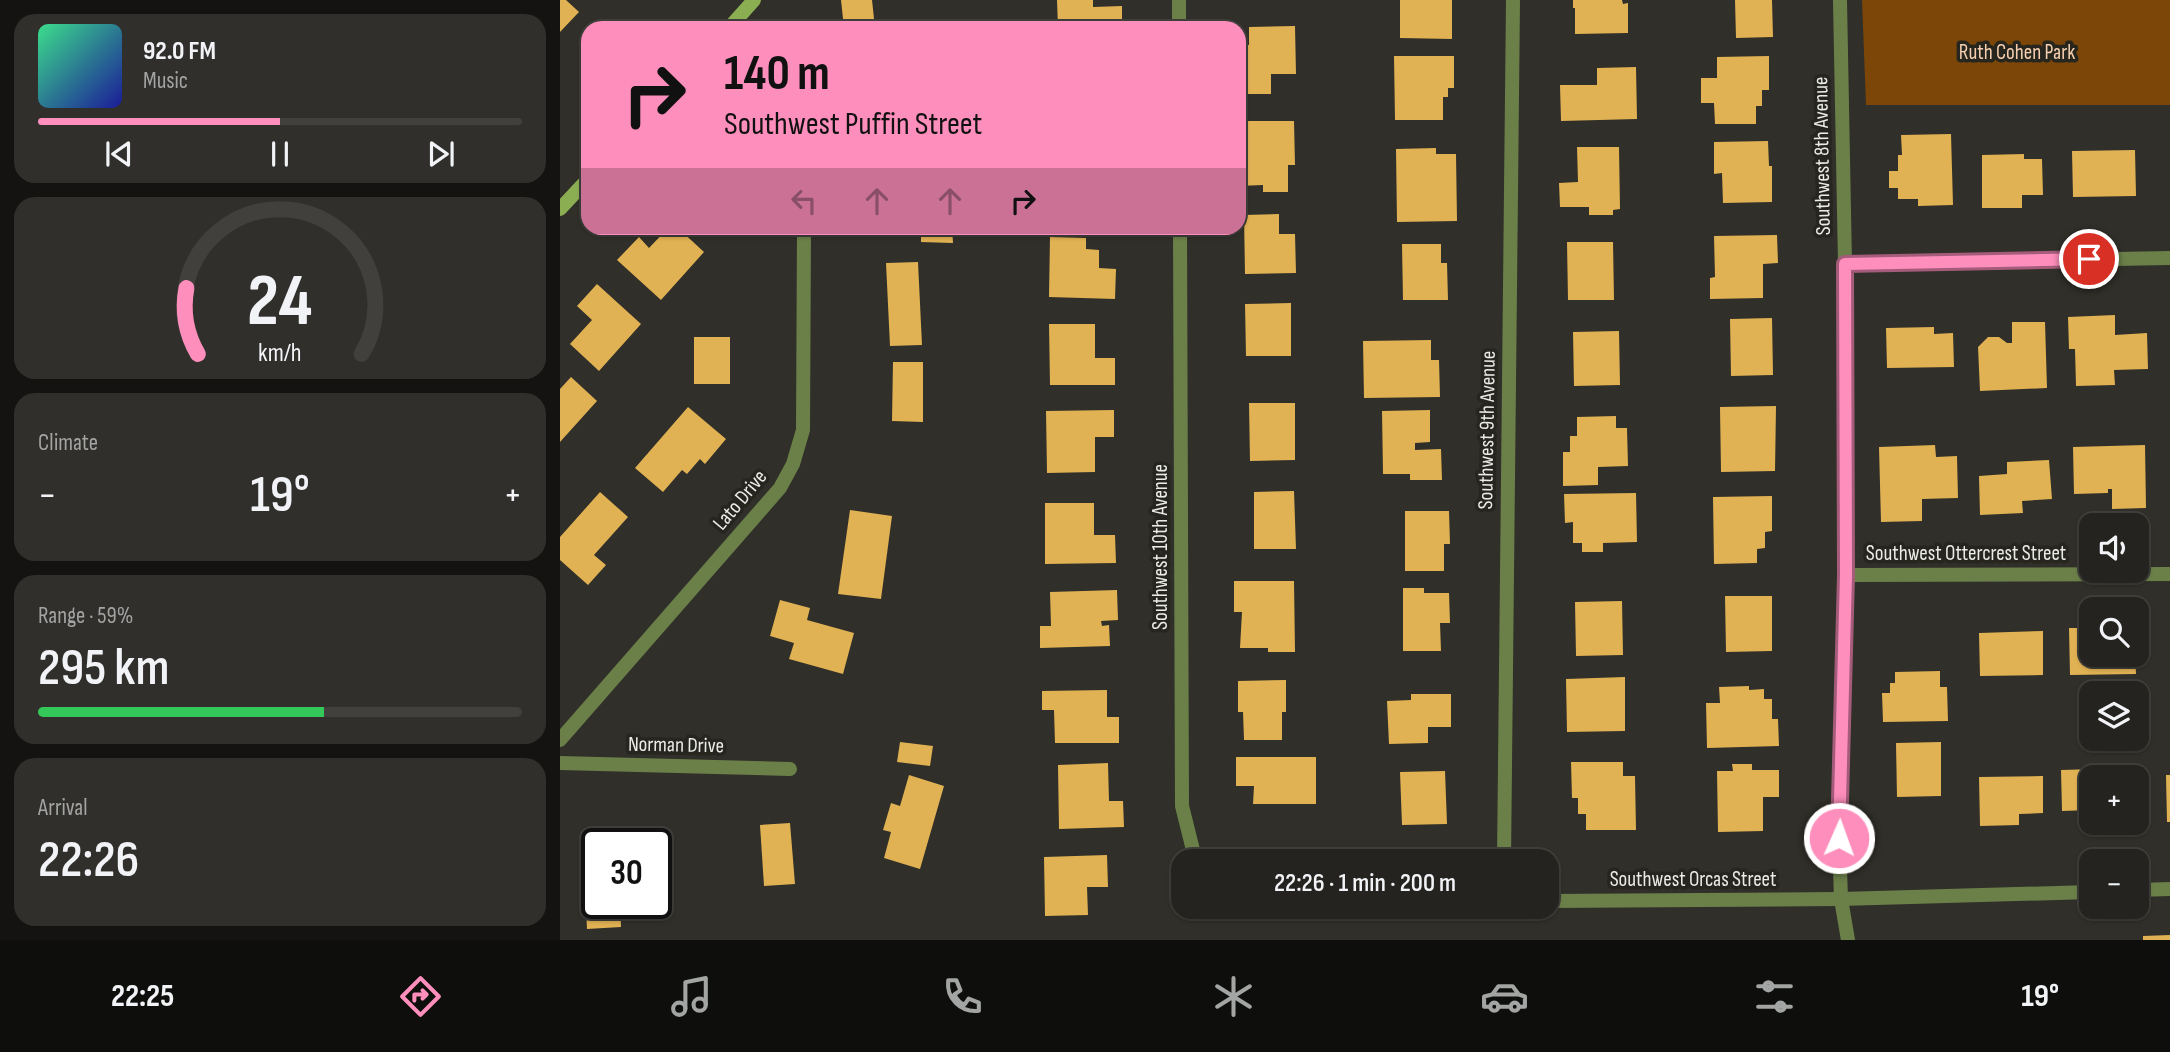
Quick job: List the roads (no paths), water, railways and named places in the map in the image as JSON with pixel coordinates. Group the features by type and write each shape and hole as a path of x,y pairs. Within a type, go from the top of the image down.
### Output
{"street":[{"path":"737,21 754,0"},
{"path":"1179,0 1179,21"},
{"name":"Southwest 9th Avenue","path":"1504,849 1513,0"},
{"name":"Southwest 8th Avenue","path":"1840,0 1845,264 1846,575 1839,838 1841,899 1848,940"},
{"path":"560,209 581,186"},
{"name":"Lato Drive","path":"560,740 780,488 793,464 803,430 804,235"},
{"name":"Southwest 10th Avenue","path":"1180,235 1182,806 1193,849"},
{"path":"1845,264 2170,258"},
{"name":"Southwest Ottercrest Street","path":"1846,575 2170,574"},
{"name":"Norman Drive","path":"560,763 790,769"},
{"path":"2149,890 2170,890"},
{"name":"Southwest Orcas Street","path":"1559,901 1841,899 2079,892"}],"park label":[{"name":"Ruth Cohen Park","path":"2017,52"}]}
